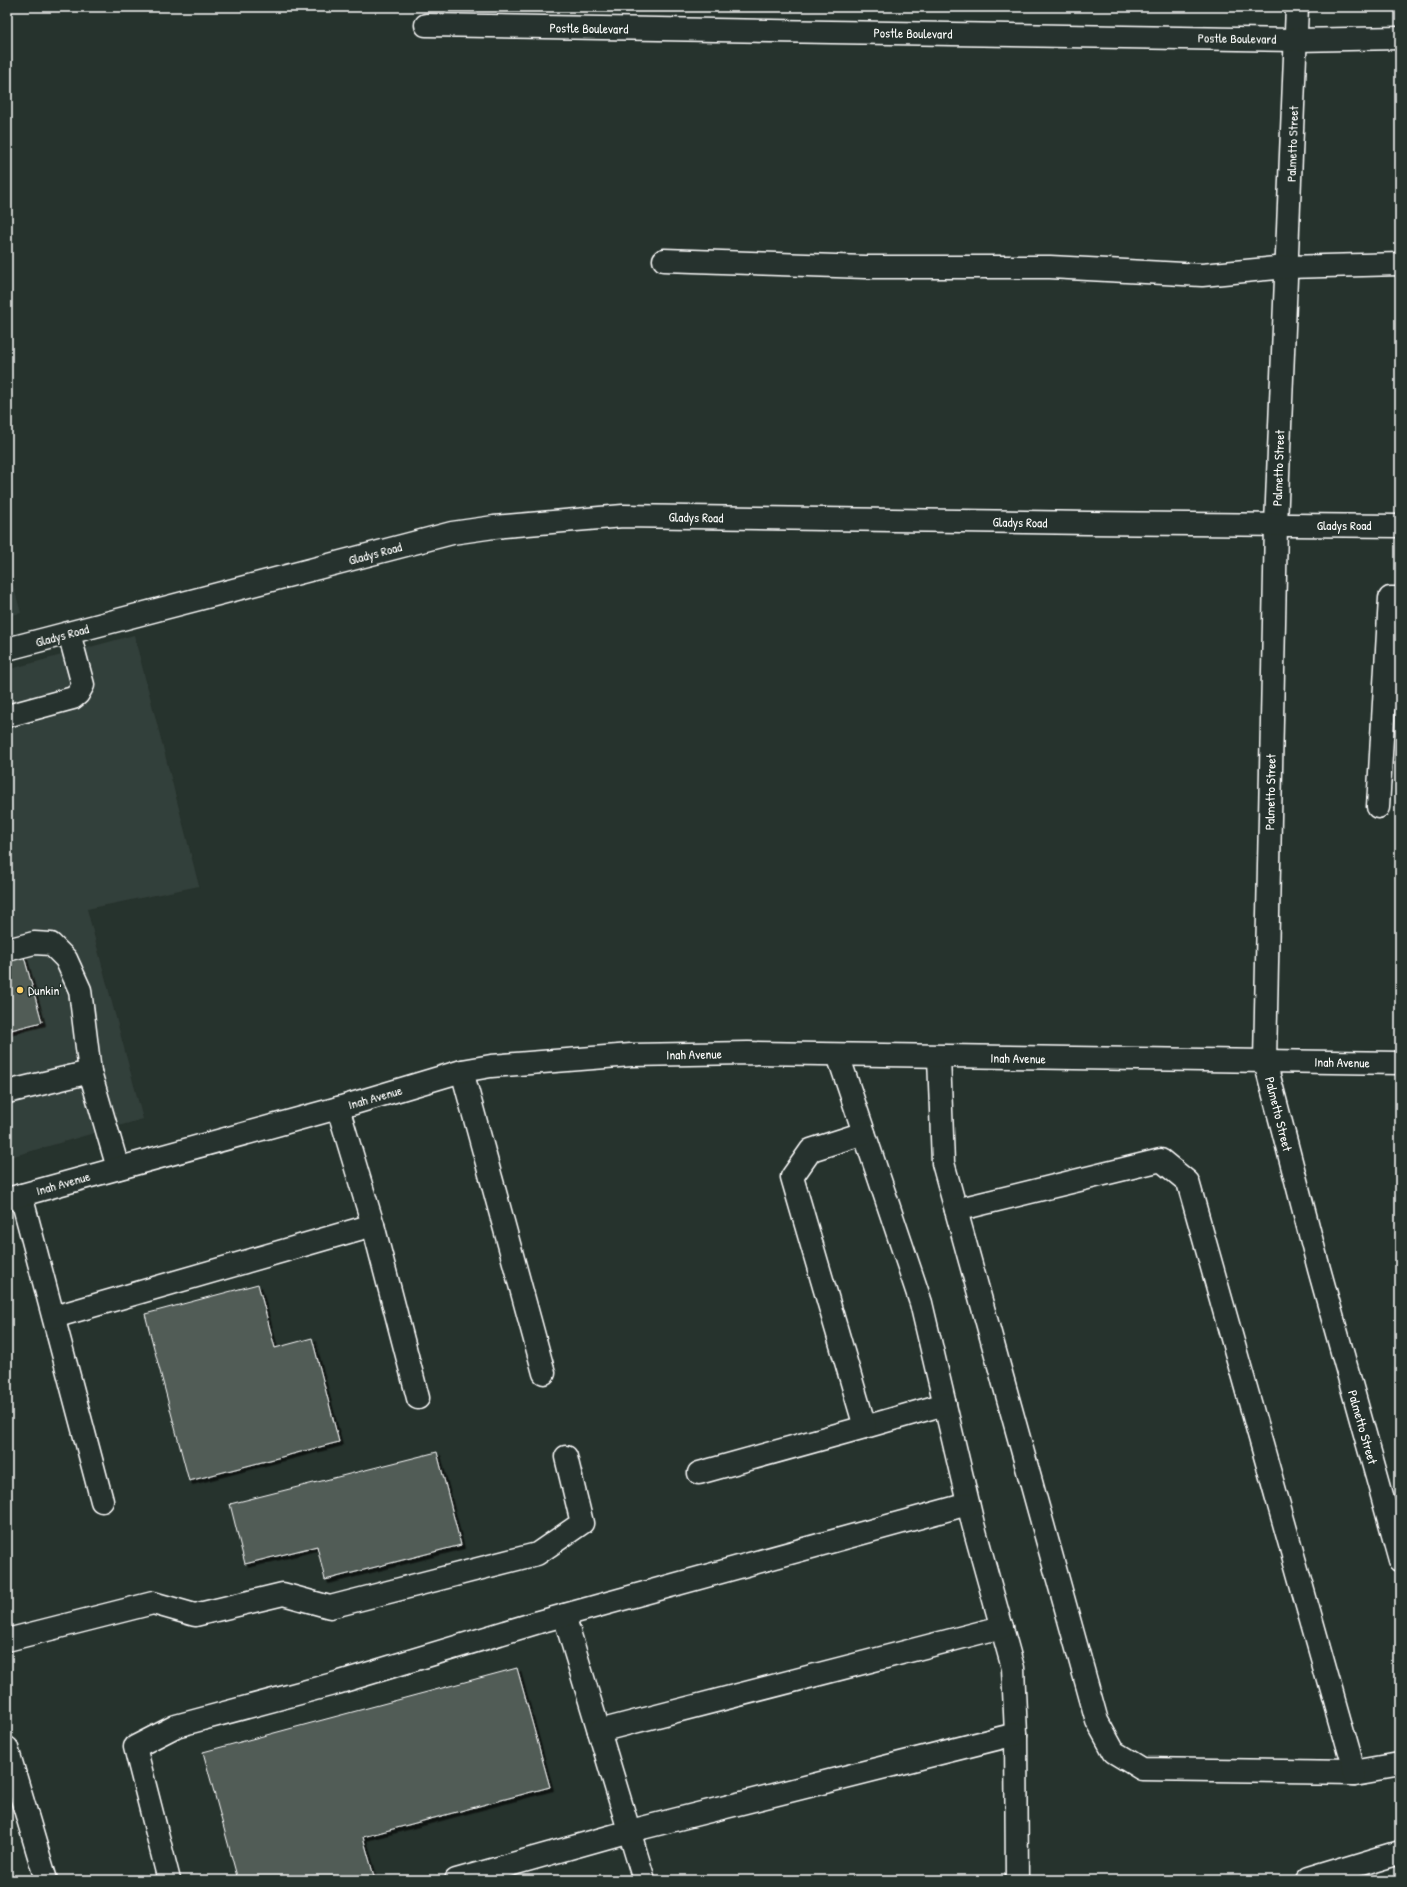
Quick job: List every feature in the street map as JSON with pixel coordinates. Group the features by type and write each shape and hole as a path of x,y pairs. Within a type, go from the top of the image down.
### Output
{"street":[{"name":"Palmetto Street","path":"1297,7 1276,525 1266,1061 1319,1269 1400,1560"},
{"name":"Postle Boulevard","path":"426,25 1296,40 1400,38"},
{"path":"664,260 865,267 1050,267 1202,275 1287,267 1400,264"},
{"name":"Gladys Road","path":"7,649 452,533 501,526 623,516 1400,526"},
{"path":"1378,806 1390,598 1400,598"},
{"path":"7,716 73,698 78,694 83,685 70,633"},
{"path":"7,950 34,944 51,944 66,959 80,990 90,1072 118,1168"},
{"name":"Inah Avenue","path":"14,1197 338,1108 462,1071 491,1066 631,1055 748,1053 1400,1063"},
{"path":"838,1055 921,1303 968,1504 1013,1668 1016,1734 1018,1880"},
{"path":"939,1057 943,1163 1097,1721 1114,1752 1142,1769 1354,1772 1400,1764"},
{"path":"462,1071 544,1373"},
{"path":"7,1092 90,1072"},
{"path":"338,1108 373,1225 418,1398"},
{"path":"864,1133 811,1150 792,1177 865,1427"},
{"path":"956,1210 1161,1160 1188,1182 1354,1772"},
{"path":"14,1197 54,1317 102,1501"},
{"path":"54,1317 373,1225"},
{"path":"699,1473 945,1404"},
{"path":"7,1640 153,1603 195,1615 283,1594 330,1607 537,1554 582,1523 566,1457"},
{"path":"169,1880 135,1748 176,1726 337,1683 564,1615 968,1504"},
{"path":"564,1615 644,1880"},
{"path":"599,1731 1002,1627"},
{"path":"456,1880 630,1831 1016,1734"},
{"path":"7,1748 46,1880"},
{"path":"1307,1880 1400,1852"}],"shaded area":[{"path":"7,563 21,613 7,616"},
{"path":"134,635 199,886 87,909 143,1119 7,1158 7,670"}],"building":[{"name":"Dunkin'","path":"23,953 42,1022 7,1031 7,958"},
{"path":"258,1284 275,1348 312,1338 339,1442 189,1481 145,1314"},
{"path":"437,1452 461,1545 325,1580 317,1546 245,1564 230,1504"},
{"path":"517,1668 550,1787 363,1837 375,1880 238,1880 203,1752"}],"place":[{"name":"Dunkin'","path":"20,990"}]}
